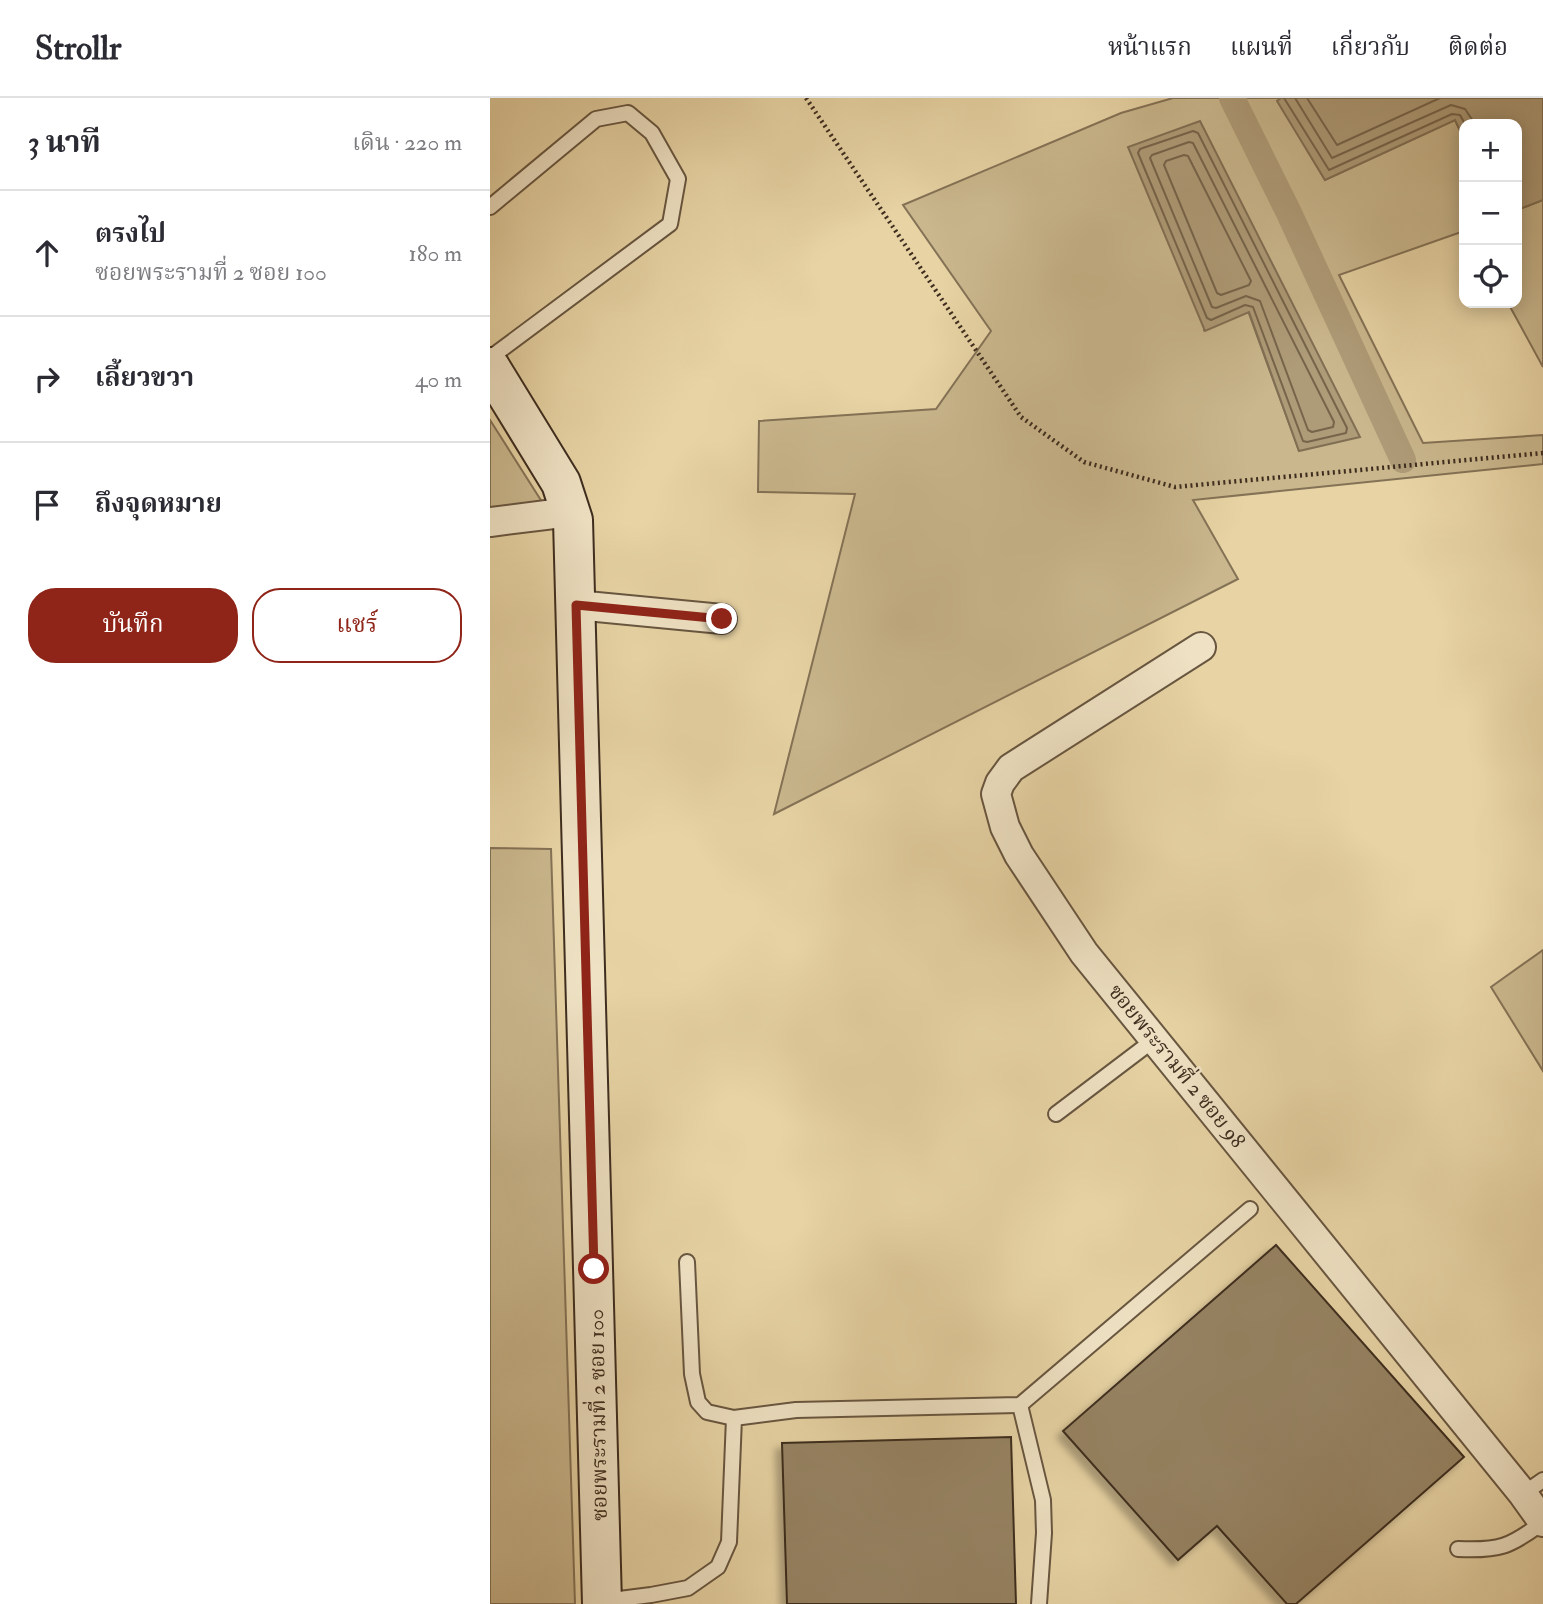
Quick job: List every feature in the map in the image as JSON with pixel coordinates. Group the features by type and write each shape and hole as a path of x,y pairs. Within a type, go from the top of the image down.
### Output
{"main road":[{"name":"ซอยพระรามที่ 2 ซอย 100","path":"490,367 561,483 573,520 602,1602"}],"street":[{"path":"490,522 570,512"},
{"path":"576,605 722,619"},
{"name":"ซอยพระรามที่ 2 ซอย 98","path":"1201,647 1012,768 1000,783 996,794 1005,827 1019,855 1084,953 1533,1487 1543,1522"}],"lane":[{"path":"490,207 596,119 628,113 652,133 678,179 670,224 490,358"},
{"path":"1056,1114 1155,1040"},
{"path":"687,1262 692,1374 698,1402 708,1412 734,1418 796,1410 1020,1405 1250,1209"},
{"path":"1020,1405 1043,1500 1044,1533 1039,1604"},
{"path":"602,1602 688,1588 718,1567 729,1542 734,1418"},
{"path":"1458,1549 1488,1551 1517,1542 1543,1522"}],"path":[{"path":"806,98 1021,417 1084,462 1175,487 1543,453"}],"shaded area":[{"path":"1173,98 1281,98 1278,101 1325,180 1455,120 1459,128 1459,233 1339,275 1423,443 1543,435 1543,464 1193,500 1238,579 774,814 855,494 758,492 759,421 936,409 991,331 903,205 1121,113","holes":["1200,122 1299,451 1248,311 1204,330"]},
{"path":"1543,200 1543,367 1511,308 1522,308 1522,208"},
{"path":"490,420 544,505 490,507"},
{"path":"490,848 551,849 575,1604 490,1604"},
{"path":"1543,950 1543,1071 1491,987"}],"water":[{"path":"1281,98 1543,98 1543,200 1522,208 1522,119 1459,119 1459,128 1455,120 1325,180 1277,101"},
{"path":"1200,121 1360,437 1299,451 1249,312 1205,331 1128,147"}],"building":[{"path":"1276,1245 1464,1457 1296,1604 1287,1604 1217,1526 1178,1560 1063,1431"},
{"path":"1011,1437 1016,1604 787,1604 782,1443"}],"waterway":[{"path":"1232,98 1289,213 1403,460"}],"route":[{"path":"594,1269 576,605 722,619"}]}
